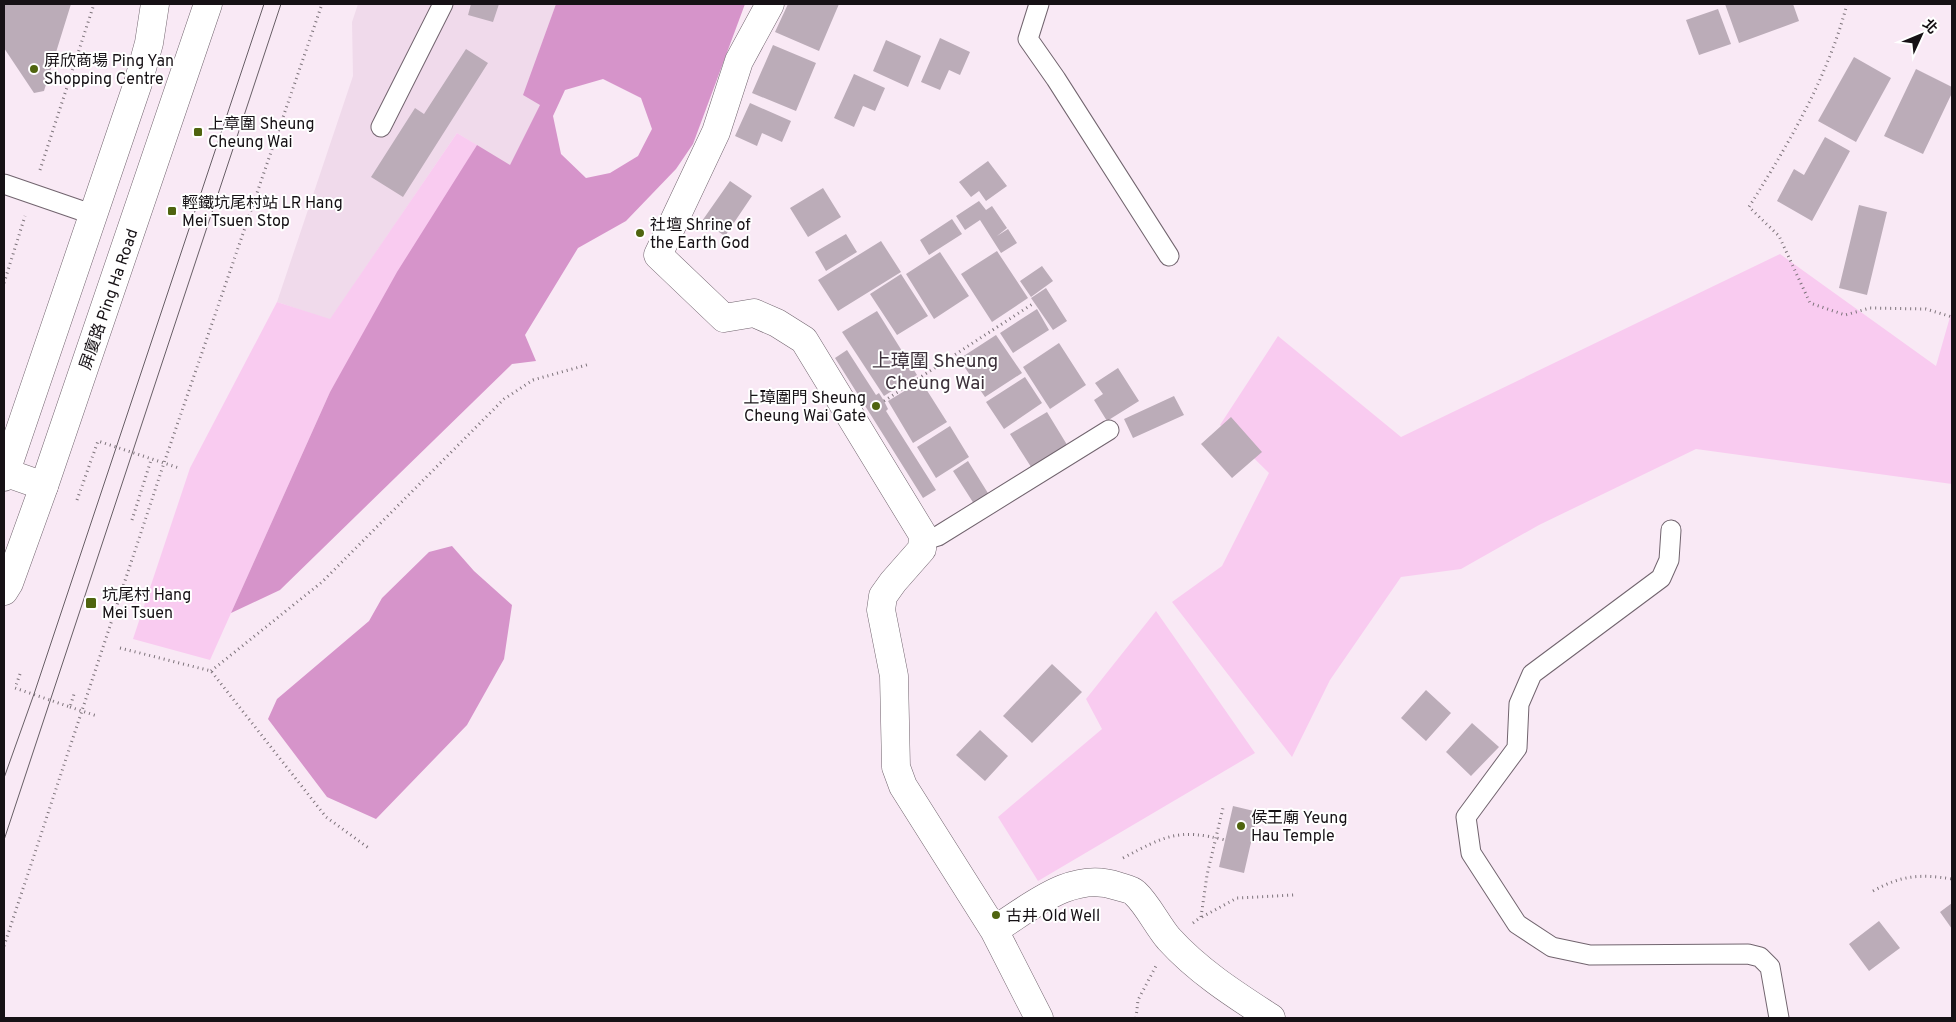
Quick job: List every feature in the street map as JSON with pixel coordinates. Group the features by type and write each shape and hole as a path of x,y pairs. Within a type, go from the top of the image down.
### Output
{"street":[{"path":"149,42 155,4"},
{"path":"44,486 4,474 94,215 149,42 167,4"},
{"name":"屏廈路 Ping Ha Road","path":"4,591 10,582 44,486 208,4"},
{"path":"770,4 739,61 716,132 658,255 724,318 754,313 777,323 804,340 923,534 922,549 883,596 881,610 894,676 896,767 903,786 994,930 1039,1018"},
{"path":"994,930 1036,900 1094,881 1134,892 1170,939 1211,979 1270,1018"}],"lane":[{"path":"381,127 443,4"},
{"path":"1039,4 1028,39 1056,79 1169,256"},
{"path":"4,184 94,215"},
{"path":"922,541 938,536 1109,430"},
{"path":"1672,530 1670,560 1661,578 1532,674 1518,704 1517,748 1466,817 1471,853 1516,924 1552,948 1590,955 1748,954 1760,957 1770,967 1779,1018"}],"path":[{"path":"4,283 94,4"},
{"path":"4,946 164,463 322,4"},
{"path":"1847,4 1819,82 1787,146 1749,207 1779,236 1810,303 1845,315 1870,308 1898,308 1926,309 1952,317"},
{"path":"884,401 1034,303"},
{"path":"211,671 322,582 504,399 532,380 590,364"},
{"path":"77,500 98,440 179,468"},
{"path":"132,520 152,460"},
{"path":"120,648 211,671 326,817 370,849"},
{"path":"20,674 15,688 98,716"},
{"path":"70,707 75,691"},
{"path":"1094,881 1111,864 1162,837 1187,832 1225,840"},
{"path":"1873,891 1891,881 1925,874 1952,879"},
{"path":"1201,917 1237,898 1294,895"}],"shaded area":[{"path":"358,4 556,4 524,94 541,105 510,166 457,133 330,320 277,302 353,76 352,22"},
{"path":"556,4 745,4 693,144 676,169 626,221 578,248 525,335 536,361 512,364 280,590 231,613 330,392 397,272 477,145 510,165 540,105 523,95","holes":["603,79 641,98 652,129 638,156 610,173 586,178 561,154 553,116 565,90"]},
{"path":"457,133 477,145 330,392 210,660 133,639 190,468 277,302 330,319"},
{"path":"1780,254 1936,366 1952,310 1952,484 1696,449 1539,525 1461,569 1401,577 1330,680 1292,757 1172,602 1222,566 1269,473 1220,425 1278,336 1401,437"},
{"path":"452,546 474,571 512,605 504,659 467,725 376,819 327,797 268,719 277,699 369,621 382,598 429,552"},
{"path":"1156,611 1255,753 1038,881 998,817 1102,729 1086,699"}],"building":[{"name":"屏欣商場 Ping Yan Shopping Centre","path":"4,4 71,4 44,91 34,93 4,48"},
{"path":"471,4 499,4 493,22 468,15"},
{"path":"788,4 839,4 819,51 775,32"},
{"path":"1725,4 1793,4 1799,21 1739,43"},
{"path":"1718,9 1731,44 1699,55 1686,20"},
{"path":"940,38 970,52 960,75 949,70 940,90 921,82"},
{"path":"886,40 921,56 908,87 873,71"},
{"path":"773,45 816,63 796,111 752,93"},
{"path":"466,49 488,63 403,197 371,177 415,108 424,114"},
{"path":"1854,57 1891,78 1856,142 1818,121"},
{"path":"1916,69 1952,87 1952,93 1923,154 1884,136"},
{"path":"854,74 885,88 875,111 863,106 854,127 834,118"},
{"path":"750,103 791,121 782,142 762,133 757,146 735,136"},
{"path":"1825,137 1850,151 1812,221 1777,201 1794,169 1804,175"},
{"path":"988,161 1007,186 986,201 979,191 971,197 959,182"},
{"path":"730,181 752,196 725,236 702,221"},
{"path":"823,188 841,217 808,237 790,208"},
{"path":"979,201 986,210 992,206 1007,228 997,236 1008,229 1017,243 1001,253 980,220 965,230 956,216"},
{"path":"1859,205 1887,212 1867,295 1839,288"},
{"path":"952,219 962,234 929,255 920,240"},
{"path":"846,234 857,252 826,271 815,252"},
{"path":"881,241 901,272 838,311 818,280"},
{"path":"997,251 1028,298 992,322 961,274"},
{"path":"940,252 969,296 934,319 906,274"},
{"path":"1042,266 1053,281 1031,297 1020,281"},
{"path":"901,274 928,316 897,335 870,294"},
{"path":"1046,288 1067,321 1053,330 1031,298"},
{"path":"1037,309 1049,330 1013,353 1000,333"},
{"path":"877,311 917,375 884,396 842,332"},
{"path":"996,335 1022,373 985,397 959,359"},
{"path":"1059,343 1086,385 1050,409 1023,367"},
{"path":"847,350 876,395 879,393 888,409 886,411 936,490 923,498 835,358"},
{"path":"1118,368 1139,401 1107,421 1094,400 1103,394 1095,383"},
{"path":"1025,377 1042,403 1004,429 986,402"},
{"path":"921,381 947,422 913,443 888,401"},
{"path":"1174,396 1184,415 1133,438 1124,419"},
{"path":"1047,412 1069,448 1033,470 1010,434"},
{"path":"1231,417 1262,452 1232,478 1201,444"},
{"path":"950,426 969,457 936,478 917,447"},
{"path":"968,461 991,498 976,507 953,471"},
{"path":"1052,664 1082,692 1032,743 1003,716"},
{"path":"1426,690 1451,713 1426,741 1401,718"},
{"path":"1472,723 1499,747 1471,776 1446,752"},
{"path":"980,730 1008,756 985,781 956,755"},
{"name":"侯王廟 Yeung Hau Temple","path":"1233,806 1258,812 1244,873 1219,867"},
{"path":"1952,903 1952,929 1940,912"},
{"path":"1879,921 1900,948 1869,971 1849,944"}],"tram line":[{"path":"4,778 34,694 264,4"},
{"path":"4,840 281,4"}],"place":[{"name":"屏欣商場 Ping Yan Shopping Centre","path":"34,69"},
{"name":"上章圍 Sheung Cheung Wai","path":"198,132"},
{"name":"輕鐵坑尾村站 LR Hang Mei Tsuen Stop","path":"172,211"},
{"name":"社壇 Shrine of the Earth God","path":"640,233"},
{"name":"上璋圍門 Sheung Cheung Wai Gate","path":"876,406"},
{"name":"坑尾村 Hang Mei Tsuen","path":"91,603"},
{"name":"侯王廟 Yeung Hau Temple","path":"1241,826"},
{"name":"古井 Old Well","path":"996,915"}],"district":[{"name":"上璋圍 Sheung Cheung Wai","path":"935,371"}]}
